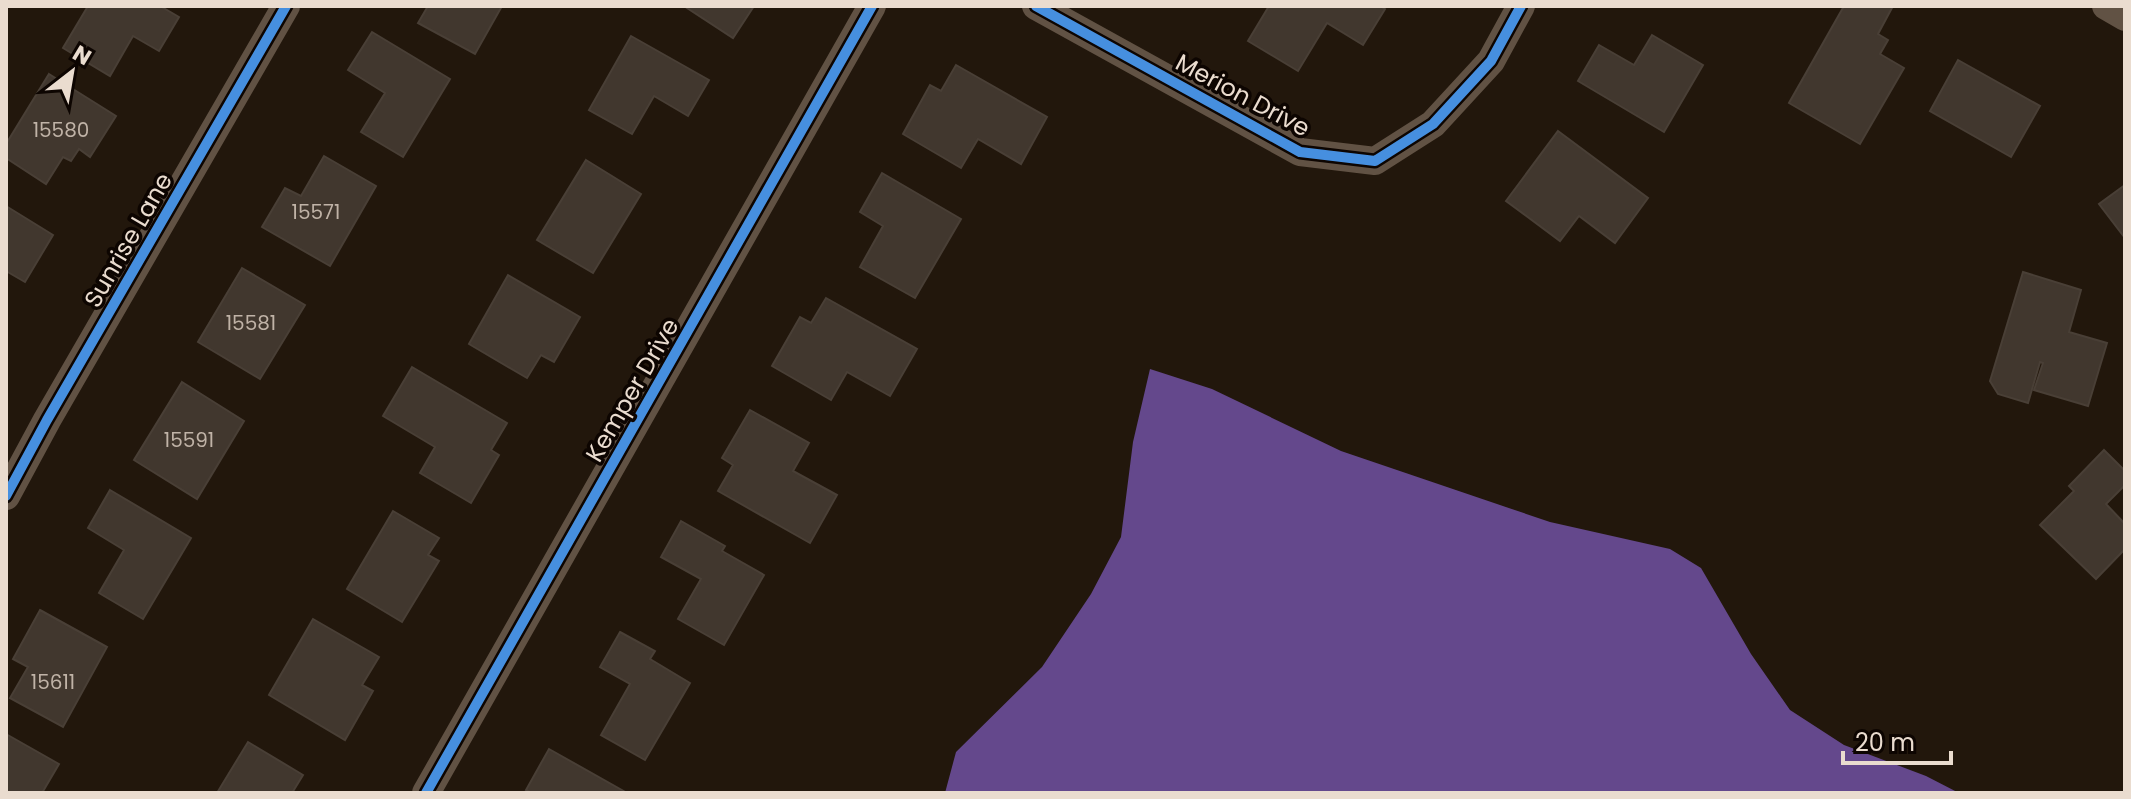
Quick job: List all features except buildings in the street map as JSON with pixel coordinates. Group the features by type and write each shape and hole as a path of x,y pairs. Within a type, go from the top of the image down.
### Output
{"street":[{"name":"Sunrise Lane","path":"6,496 286,6"},
{"name":"Kemper Drive","path":"426,793 872,6"},
{"name":"Merion Drive","path":"1036,6 1300,152 1375,161 1433,124 1491,61 1521,6"},
{"path":"2106,6 2125,17"}],"shaded area":[{"path":"1150,369 1212,389 1341,451 1550,522 1670,549 1701,568 1751,654 1790,710 1844,745 1926,776 1959,793 945,793 956,752 1042,667 1091,594 1121,537 1133,442"}],"cycle path":[{"path":"6,496 286,6"},
{"path":"426,793 872,6"},
{"path":"1036,6 1300,152 1375,161 1433,124 1491,61 1521,6"}]}
